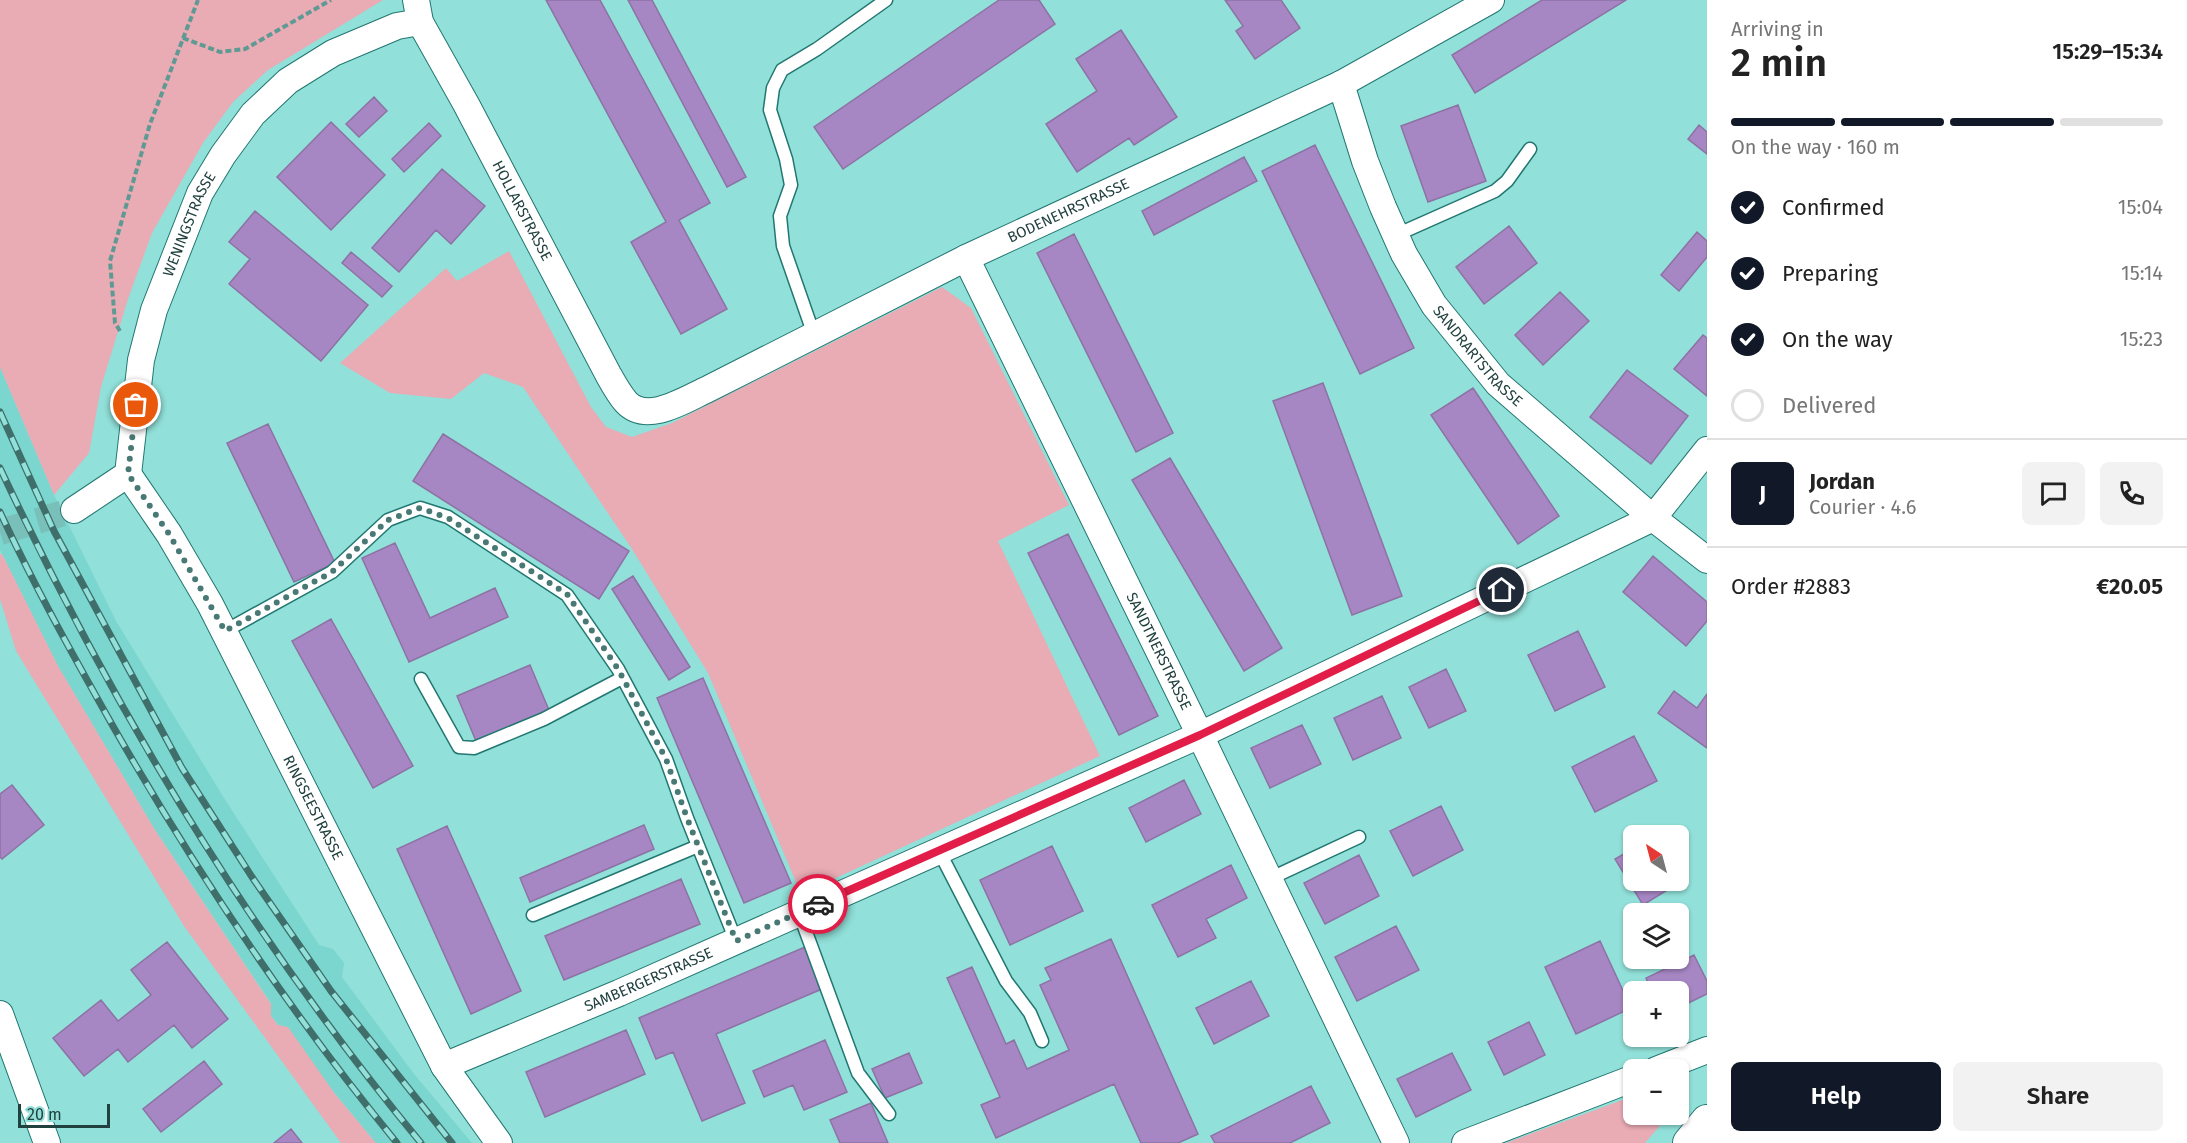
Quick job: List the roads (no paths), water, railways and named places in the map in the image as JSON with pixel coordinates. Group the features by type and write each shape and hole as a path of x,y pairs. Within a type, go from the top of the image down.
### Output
{"street":[{"name":"BODENEHRSTRASSE","path":"642,411 664,409 708,389 966,258 1341,84 1491,0"},
{"name":"WENINGSTRASSE","path":"128,474 141,360 154,310 200,193 223,155 253,114 288,81 333,53 397,26 418,11"},
{"name":"HOLLARSTRASSE","path":"418,11 608,374 627,403 642,411"},
{"name":"SANDRARTSTRASSE","path":"1341,84 1365,160 1396,235 1404,254 1434,305 1498,384 1653,518 1707,560"},
{"name":"SANDTNERSTRASSE","path":"966,258 1200,735 1396,1143"},
{"name":"SAMBERGERSTRASSE","path":"444,1066 736,941 1200,735 1653,518 1707,450"},
{"path":"74,510 128,474"},
{"name":"RINGSEESTRASSE","path":"128,474 169,534 225,631 444,1066 499,1143"},
{"path":"0,1014 47,1143"},
{"path":"1684,1059 1707,1050"},
{"path":"1466,1143 1623,1082"},
{"path":"1689,1143 1707,1121"}],"lane":[{"path":"814,335 783,246 780,216 792,185 770,110 773,88 782,70 817,49 886,0"},
{"path":"1396,235 1495,191 1507,181 1530,149"},
{"path":"225,631 332,572 388,520 420,508 448,518 567,594 622,678 666,759 736,941"},
{"path":"421,679 459,747 474,748 544,719 622,678"},
{"path":"1269,879 1359,837"},
{"path":"533,915 698,846"},
{"path":"939,851 1006,981 1030,1012 1042,1041"},
{"path":"799,913 858,1073 889,1114"}],"tunnel":[{"path":"0,532 74,510"}],"railway":[{"path":"0,412 54,531 182,768 254,880 331,991 452,1143"},
{"path":"0,468 90,646 189,819 299,985 421,1143"},
{"path":"0,512 69,648 178,836 283,993 397,1143"}]}
